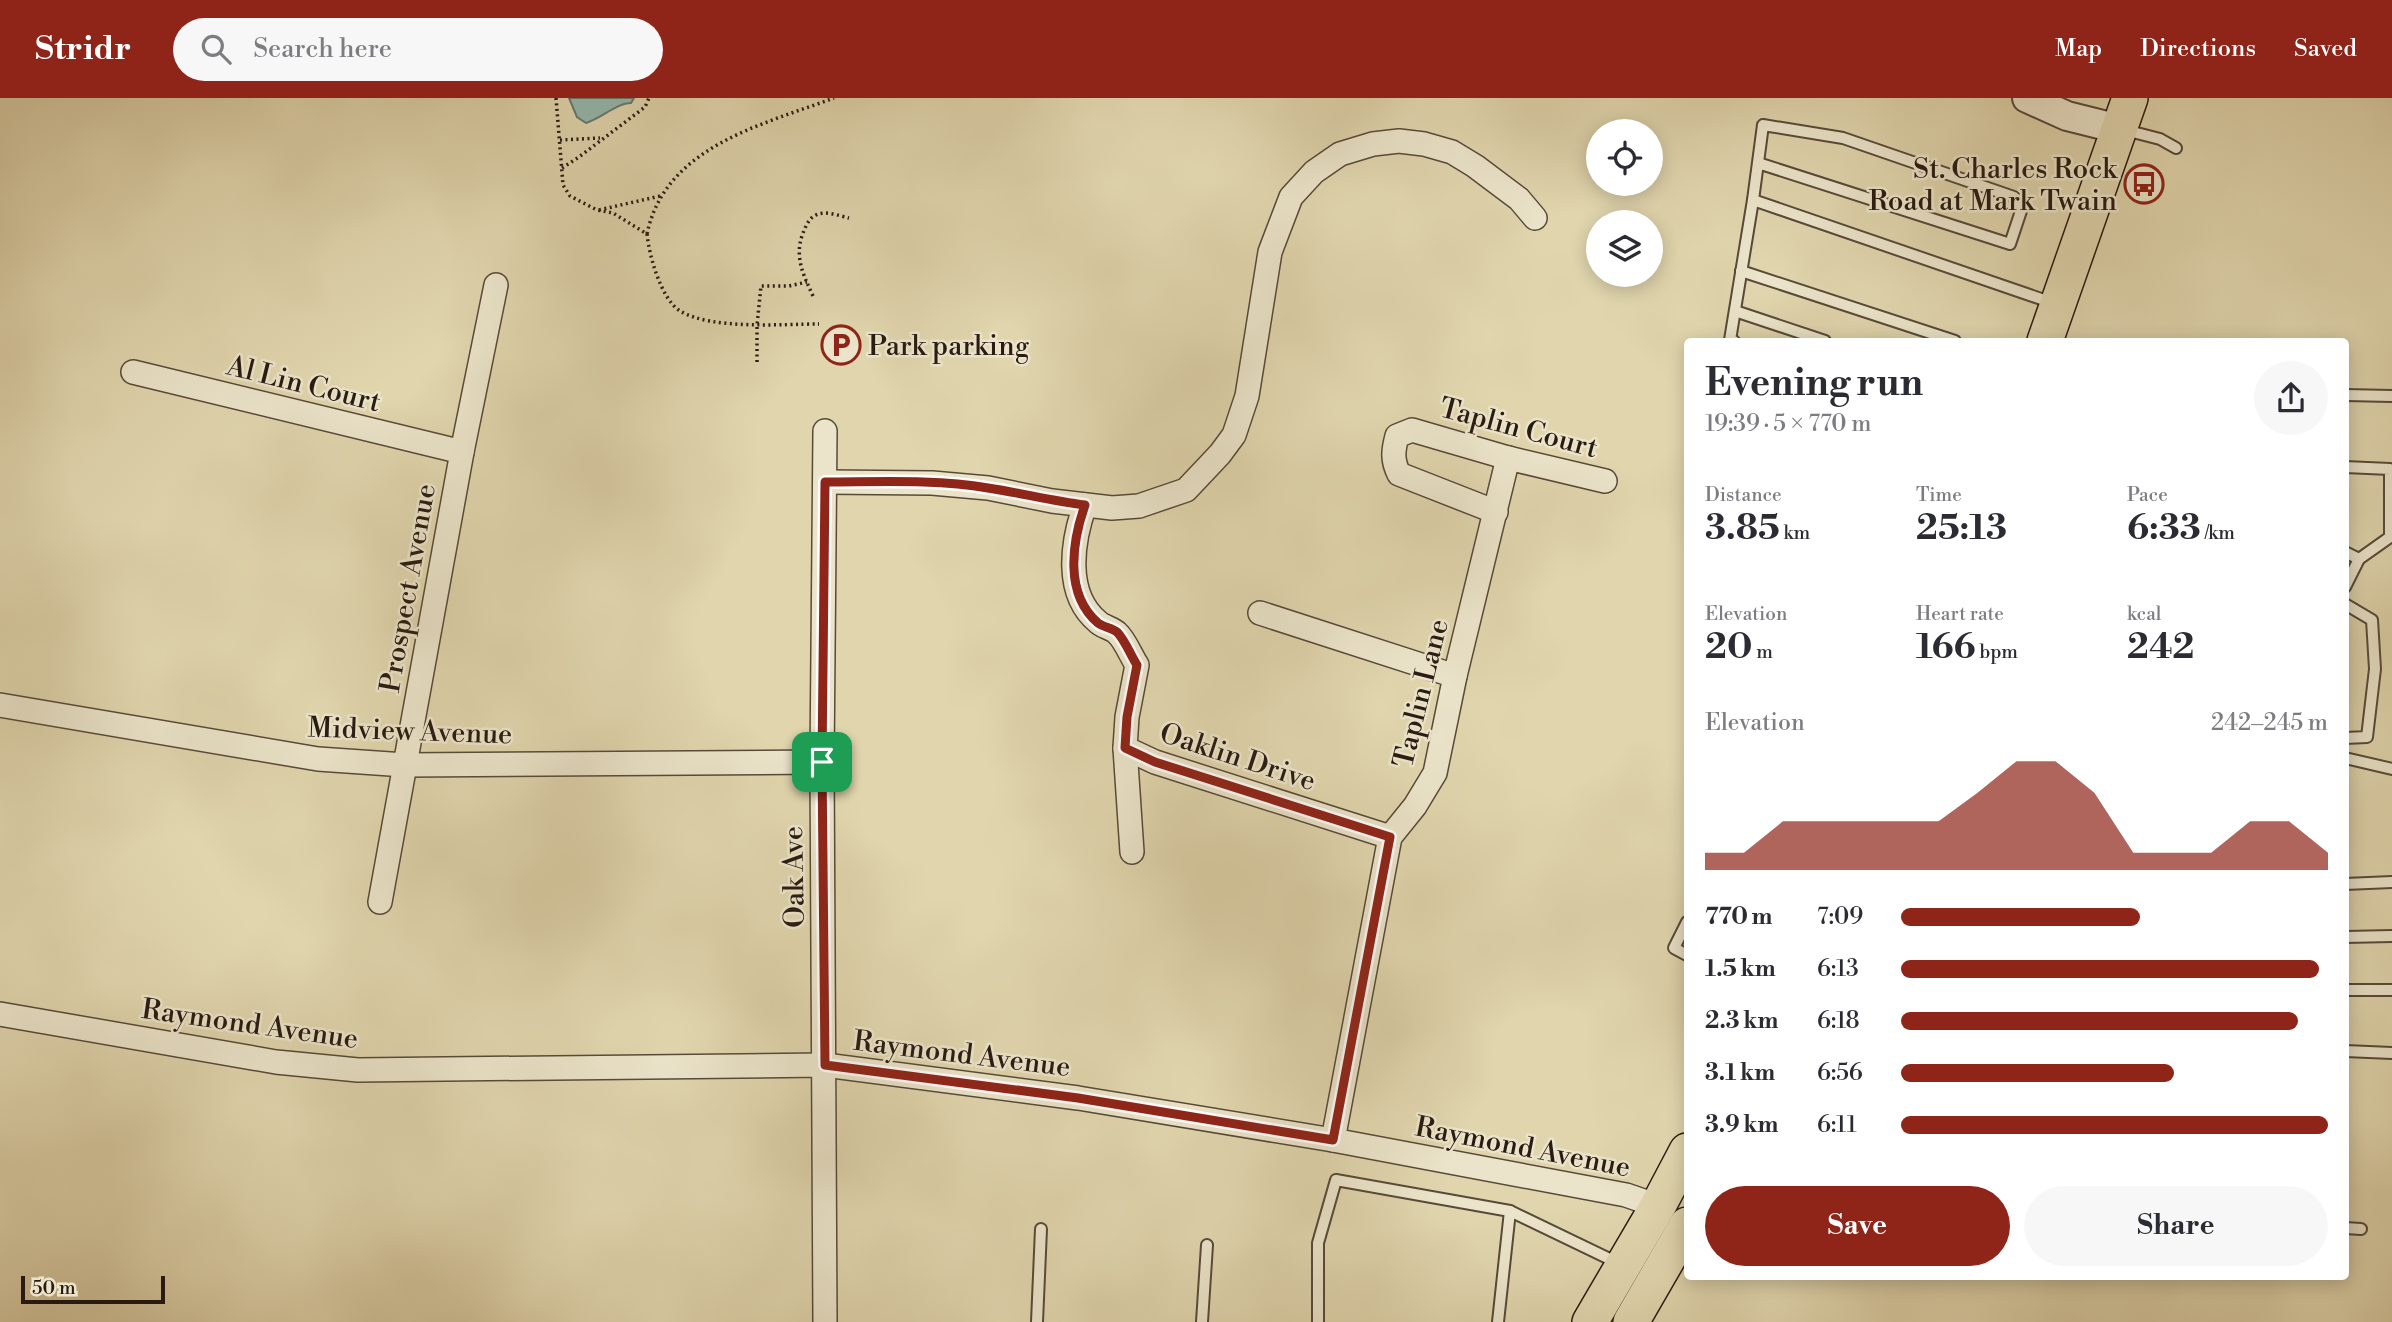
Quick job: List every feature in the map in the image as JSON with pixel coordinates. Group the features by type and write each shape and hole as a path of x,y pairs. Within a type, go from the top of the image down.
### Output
{"main road":[{"path":"2046,338 2125,113"},
{"path":"1590,1322 1684,1157"},
{"path":"1631,1322 1684,1231"}],"street":[{"path":"2027,98 2067,116 2125,113"},
{"path":"825,482 932,482 1112,508 1139,506 1186,489 1220,454 1234,435 1247,396 1270,252 1291,197 1314,172 1340,154 1373,144 1399,141 1424,144 1452,152 1475,166 1520,199 1535,218"},
{"name":"Prospect Avenue","path":"380,902 461,452 496,285"},
{"name":"Al Lin Court","path":"133,372 461,452"},
{"name":"Taplin Court","path":"1496,512 1399,474 1393,463 1397,436 1412,430 1508,458 1605,481"},
{"name":"Oak Ave","path":"824,431 822,762 825,1322"},
{"name":"Taplin Lane","path":"1333,1140 1390,837 1415,806 1434,774 1508,458"},
{"name":"Oaklin Drive","path":"1085,505 1077,527 1073,565 1079,600 1098,623 1117,633 1137,665 1127,717 1125,748 1155,762 1390,837"},
{"path":"1260,613 1455,677"},
{"name":"Midview Avenue","path":"0,705 318,759 405,765 822,762"},
{"path":"1125,748 1132,852"},
{"name":"Raymond Avenue","path":"0,1014 276,1062 358,1070 825,1065 1078,1098 1333,1140 1626,1195 1658,1206"}],"lane":[{"path":"2125,113 2176,148"},
{"path":"1730,338 1763,125 1843,138 2014,197 2022,208 2010,244 1758,163"},
{"path":"1753,200 2059,305"},
{"path":"1741,271 1946,338"},
{"path":"1735,311 1816,338"},
{"path":"2349,395 2392,397"},
{"path":"2349,467 2391,465 2390,537 2359,559 2349,579"},
{"path":"2349,554 2359,559"},
{"path":"2349,606 2372,620 2375,669 2367,737 2349,737"},
{"path":"2349,759 2392,769"},
{"path":"2349,884 2392,882"},
{"path":"1684,928 1674,948 1684,953"},
{"path":"2349,937 2392,936"},
{"path":"2349,990 2392,990"},
{"path":"2349,1051 2392,1053"},
{"path":"1318,1322 1318,1243 1336,1180 1510,1211 1623,1266"},
{"path":"1498,1322 1510,1211"},
{"path":"2349,1228 2361,1229"},
{"path":"1037,1322 1041,1229"},
{"path":"1202,1322 1207,1245"}],"path":[{"path":"556,98 563,185 570,197 597,210 613,214 647,234"},
{"path":"562,168 645,107 649,98"},
{"path":"819,324 757,324 705,319 679,311 654,270 647,234 650,218 660,196 685,167 721,142 834,98"},
{"path":"559,140 602,138"},
{"path":"597,210 660,196"},
{"path":"813,296 800,267 798,251 807,223 816,214 849,218"},
{"path":"757,362 761,286 789,286 807,282"}],"water":[{"path":"569,98 634,98 631,103 620,105 586,123 577,117"}],"place":[{"name":"St. Charles Rock Road at Mark Twain","path":"2144,184"},
{"name":"Park parking","path":"841,345"}],"route":[{"path":"825,482 932,482 988,488 1085,505 1077,527 1073,565 1079,600 1098,623 1117,633 1137,665 1127,717 1125,748 1155,762 1390,837 1333,1140 1078,1098 825,1065 822,762 825,482"}]}
